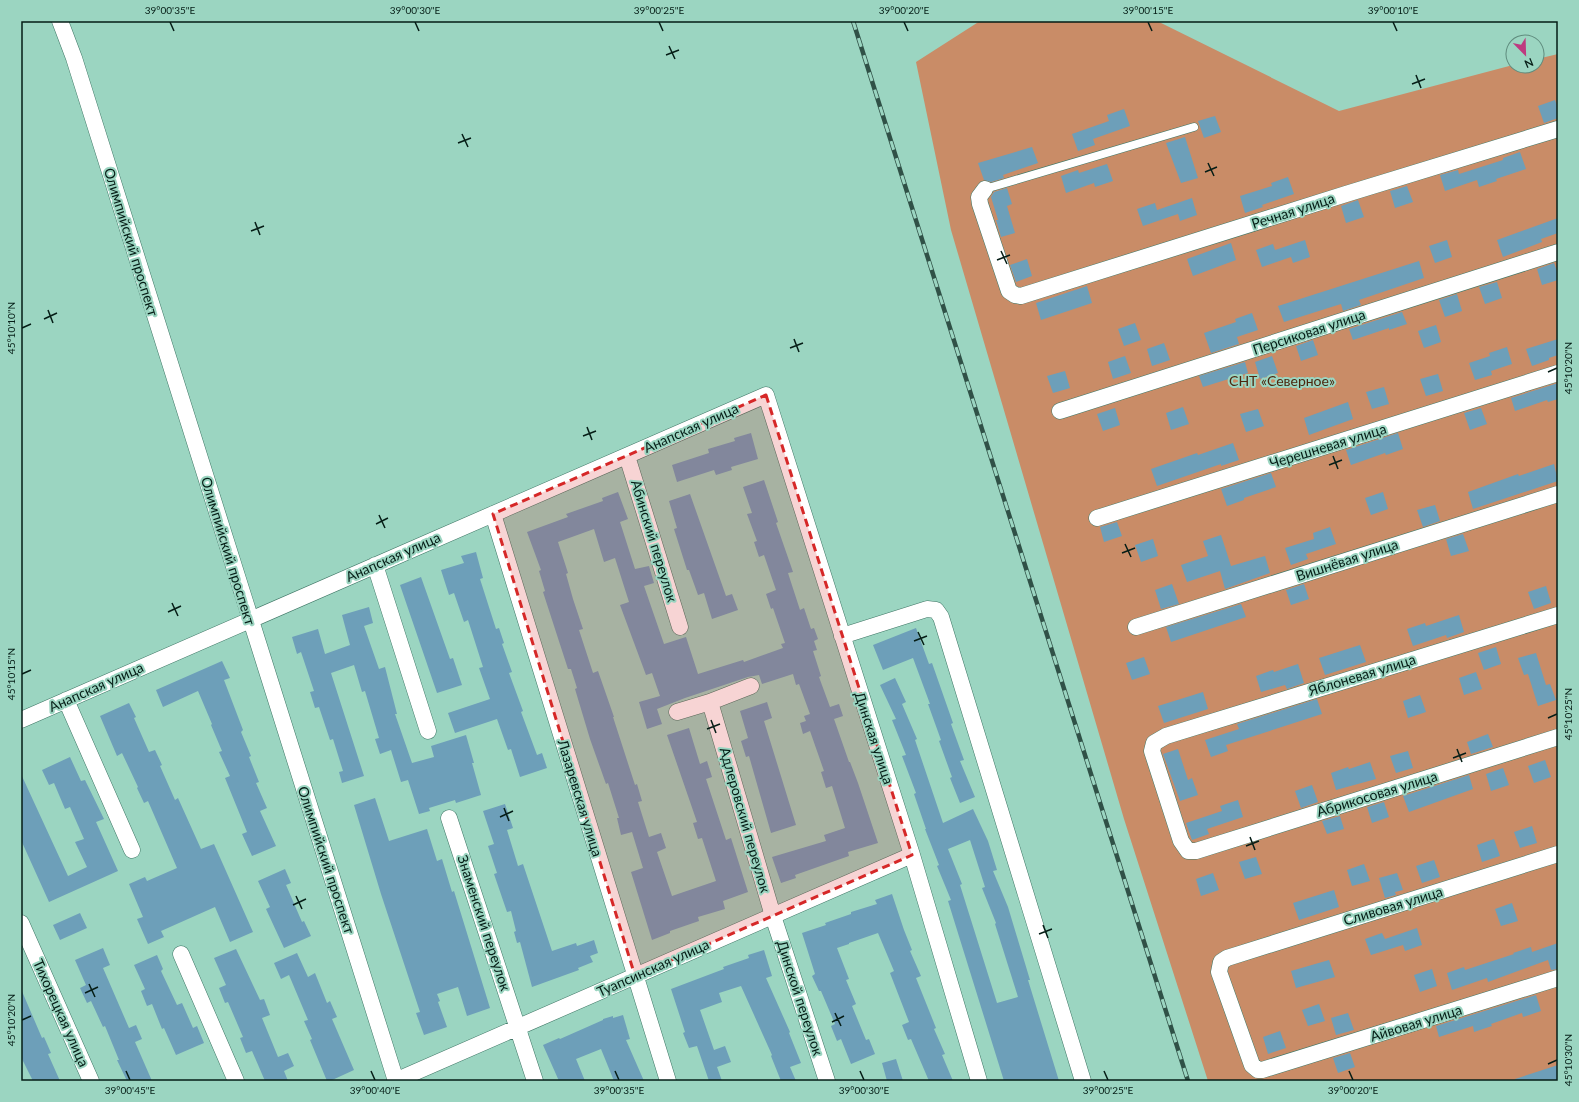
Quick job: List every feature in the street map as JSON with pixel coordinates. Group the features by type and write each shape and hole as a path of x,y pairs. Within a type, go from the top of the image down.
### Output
{"street":[{"name":"Олимпийский проспект","path":"60,21 74,58 395,1081"},
{"name":"Речная улица","path":"985,189 979,197 980,204 1009,291 1015,295 1022,296 1030,295 1346,194 1558,129"},
{"name":"Персиковая улица","path":"1060,411 1558,252"},
{"name":"Черешневая улица","path":"1097,518 1558,373"},
{"name":"Анапская улица","path":"21,720 766,395"},
{"name":"Динская улица","path":"766,395 912,856 979,1081"},
{"name":"Абинский переулок","path":"627,456 680,627"},
{"name":"Вишнёвая улица","path":"1136,627 1558,494"},
{"name":"Лазаревская улица","path":"493,514 668,1081"},
{"path":"375,565 428,731"},
{"path":"842,636 927,609 936,610 941,617 1083,1081"},
{"name":"Яблоневая улица","path":"1196,851 1188,851 1181,841 1152,751 1154,742 1166,736 1558,615"},
{"path":"677,712 710,702 751,686"},
{"path":"66,700 132,850"},
{"name":"Адлеровский переулок","path":"710,702 773,916"},
{"name":"Абрикосовая улица","path":"1196,851 1558,737"},
{"name":"Знаменский переулок","path":"449,818 535,1081"},
{"name":"Сливовая улица","path":"1227,958 1558,854"},
{"name":"Туапсинская улица","path":"395,1081 912,856"},
{"name":"Динской переулок","path":"773,916 827,1081"},
{"name":"Тихорецкая улица","path":"21,923 91,1081"},
{"path":"181,954 236,1081"},
{"name":"Айвовая улица","path":"1227,958 1221,962 1219,972 1252,1065 1258,1070 1274,1068 1558,978"}],"lane":[{"path":"985,189 1194,127"}],"highlighted area":[{"path":"766,395 912,855 635,976 493,514"}],"green space":[{"name":"СНТ «Северное»","path":"980,21 1157,21 1339,111 1505,67 1505,74 1545,74 1545,57 1558,54 1558,1081 1208,1081 1124,819 951,230 916,62"}],"building":[{"path":"1555,100 1558,108 1558,118 1544,123 1538,106"},
{"path":"1124,109 1130,126 1093,139 1095,145 1078,151 1072,134 1109,121 1107,115"},
{"path":"1215,116 1221,132 1204,138 1198,121"},
{"path":"1185,137 1198,178 1181,183 1166,143"},
{"path":"1032,147 1038,163 1003,175 1004,178 991,182 984,180 978,163"},
{"path":"1520,152 1526,169 1496,179 1497,181 1479,187 1477,180 1445,191 1440,175 1458,170 1459,174 1503,160 1503,158"},
{"path":"1107,164 1113,181 1095,187 1094,183 1066,193 1061,176 1078,170 1079,173"},
{"path":"1288,177 1294,194 1262,205 1263,207 1245,213 1240,196 1272,186 1271,183"},
{"path":"1407,186 1413,202 1395,208 1390,191"},
{"path":"1007,188 1012,204 1007,206 1015,233 1001,237 996,220 998,220 991,197 994,192"},
{"path":"1192,198 1197,215 1180,221 1178,214 1143,226 1137,209 1155,203 1157,210"},
{"path":"1358,200 1364,217 1346,223 1341,206"},
{"path":"1558,218 1558,233 1541,239 1542,242 1503,257 1497,240"},
{"path":"1305,240 1310,257 1293,263 1291,257 1262,267 1256,250 1273,244 1275,250"},
{"path":"1447,240 1452,257 1435,263 1429,246"},
{"path":"1231,243 1236,260 1193,276 1187,259"},
{"path":"1027,259 1032,276 1016,282 1010,265"},
{"path":"1419,261 1424,278 1359,300 1361,305 1343,311 1341,304 1284,322 1278,306"},
{"path":"1554,263 1558,274 1558,280 1542,285 1537,269"},
{"path":"1497,282 1502,298 1485,304 1479,287"},
{"path":"1087,286 1092,303 1041,320 1036,303"},
{"path":"1457,294 1462,311 1445,317 1439,300"},
{"path":"1402,312 1407,324 1389,330 1389,328 1353,340 1349,329"},
{"path":"1252,313 1258,330 1237,337 1239,344 1211,353 1204,333 1236,322 1235,319"},
{"path":"1135,323 1141,340 1124,346 1118,329"},
{"path":"1436,325 1441,342 1424,348 1418,331"},
{"path":"1558,339 1558,355 1532,366 1526,349"},
{"path":"1313,340 1318,355 1301,361 1296,346"},
{"path":"1164,343 1170,360 1152,366 1147,349"},
{"path":"1507,347 1512,364 1491,371 1492,375 1475,380 1469,363 1490,356 1489,353"},
{"path":"1125,356 1131,373 1113,379 1108,362"},
{"path":"1272,356 1278,373 1260,379 1255,362"},
{"path":"1245,362 1248,373 1203,387 1199,376"},
{"path":"1065,371 1070,388 1053,393 1047,376"},
{"path":"1438,374 1443,391 1426,396 1420,379"},
{"path":"1558,383 1558,399 1548,402 1547,400 1515,411 1511,398"},
{"path":"1384,387 1389,404 1372,409 1366,392"},
{"path":"1348,402 1353,419 1309,435 1304,418"},
{"path":"1183,407 1189,424 1171,430 1166,413"},
{"path":"1115,408 1120,425 1103,431 1097,414"},
{"path":"1481,408 1487,424 1470,430 1464,413"},
{"path":"1258,409 1264,426 1246,432 1240,414"},
{"path":"751,433 758,459 731,467 732,470 716,475 714,470 677,482 672,465 709,453 708,449 735,441 734,438"},
{"path":"1398,433 1403,449 1386,455 1385,453 1351,465 1346,450"},
{"path":"1233,443 1239,460 1221,466 1221,464 1157,486 1151,469 1197,453 1198,455"},
{"path":"1554,464 1558,481 1473,509 1468,492 1518,474 1519,476"},
{"path":"1271,473 1276,487 1244,498 1244,500 1227,506 1221,489"},
{"path":"764,480 778,522 776,523 793,572 788,573 800,610 804,608 811,629 814,628 818,639 814,641 817,650 813,651 821,676 819,677 830,707 839,704 843,716 834,719 858,783 878,843 848,852 849,856 795,875 796,878 781,883 772,857 826,841 824,835 845,828 832,786 826,788 821,772 824,771 810,731 803,734 800,723 806,721 804,716 810,714 799,684 796,685 793,674 762,684 759,675 748,677 685,698 657,709 662,724 647,729 639,702 660,696 652,673 646,675 620,605 629,602 615,558 604,562 594,529 558,542 568,573 566,574 573,599 583,629 579,630 593,673 598,671 635,785 637,784 642,801 638,802 649,837 661,833 666,848 657,852 672,896 716,881 702,838 698,839 693,823 697,822 667,735 689,728 700,764 707,761 712,777 706,779 726,840 731,838 748,892 723,901 725,909 698,917 699,921 670,931 670,933 652,940 631,872 643,868 632,832 621,835 617,818 619,818 608,783 606,784 590,739 575,689 577,688 571,669 568,669 543,592 545,591 539,571 541,570 527,532 568,517 566,514 603,501 602,498 618,492 628,519 620,522 635,569 649,566 654,583 644,586 664,644 686,637 698,674 743,660 744,662 783,648 781,644 785,643 773,608 771,609 766,594 776,590 764,555 759,557 754,542 757,541 747,514 752,513 743,487"},
{"path":"1383,492 1388,509 1371,515 1365,498"},
{"path":"690,494 726,596 732,594 738,610 712,619 704,593 698,595 689,570 687,570 674,529 677,528 669,501"},
{"path":"1435,505 1440,521 1423,527 1417,510"},
{"path":"1117,522 1122,536 1104,542 1100,527"},
{"path":"1330,527 1336,544 1306,554 1308,559 1291,565 1285,548 1314,539 1313,533"},
{"path":"1463,534 1469,551 1451,556 1446,539"},
{"path":"1221,535 1231,566 1265,556 1270,573 1225,589 1220,571 1187,582 1181,565 1208,556 1203,541"},
{"path":"1153,539 1158,556 1141,562 1135,545"},
{"path":"476,552 483,578 480,579 496,629 499,628 504,643 502,644 512,672 509,673 523,711 521,712 537,755 542,753 547,768 520,777 511,749 508,750 497,719 455,733 448,713 490,699 479,668 483,667 468,620 464,622 454,593 449,595 441,570 464,563 461,556"},
{"path":"421,577 450,659 453,658 462,685 437,693 400,585"},
{"path":"1172,584 1179,604 1161,609 1155,590"},
{"path":"1304,584 1309,599 1291,605 1286,590"},
{"path":"1546,586 1551,603 1534,609 1528,592"},
{"path":"1241,604 1246,617 1171,642 1166,627"},
{"path":"369,607 373,623 364,626 379,669 385,667 397,714 395,714 412,763 434,757 431,746 466,735 481,795 456,803 455,800 429,808 430,811 419,814 408,780 401,782 391,750 380,754 375,739 379,738 365,691 362,692 354,665 331,673 364,776 342,783 339,772 343,771 333,739 330,740 319,707 315,708 310,692 314,691 301,652 297,654 292,637 318,629 325,654 350,645 342,615"},
{"path":"1459,615 1464,632 1447,638 1446,635 1413,646 1407,629 1425,623 1426,626"},
{"path":"916,628 929,664 932,663 953,723 951,724 964,760 960,761 975,797 960,803 950,778 952,777 939,741 941,740 928,704 930,704 913,658 883,670 873,645"},
{"path":"1360,645 1366,662 1325,675 1319,658"},
{"path":"1496,647 1501,664 1484,670 1478,653"},
{"path":"1536,653 1546,685 1550,684 1556,700 1538,706 1528,674 1524,675 1518,658"},
{"path":"1144,657 1150,674 1132,680 1126,663"},
{"path":"222,661 230,678 224,680 243,730 241,732 251,756 249,757 259,782 256,783 267,808 260,811 276,846 252,856 242,834 247,832 225,778 230,776 219,752 222,751 198,691 163,707 156,690"},
{"path":"1298,664 1304,683 1287,689 1285,685 1261,692 1256,676"},
{"path":"1476,672 1482,689 1464,695 1459,678"},
{"path":"895,678 906,702 902,704 917,739 915,740 943,823 973,809 988,841 997,870 993,871 1008,907 1030,980 1028,980 1059,1081 1004,1081 948,901 951,900 937,866 939,865 925,829 914,794 916,793 902,756 906,755 892,720 896,719 880,685","holes":["970,840 985,887 982,888 996,923 995,924 1018,997 997,1003 960,885 962,884 948,849"]},
{"path":"1203,692 1208,709 1164,723 1158,706"},
{"path":"1420,695 1426,712 1408,718 1403,701"},
{"path":"1317,699 1322,714 1226,745 1228,751 1211,757 1205,740 1239,729 1237,724"},
{"path":"767,702 772,718 764,721 796,825 771,833 749,756 746,757 741,741 748,738 740,711"},
{"path":"129,703 149,752 155,750 162,765 160,766 175,800 178,798 201,849 214,844 253,932 230,942 215,907 161,931 164,937 148,944 137,919 143,917 129,884 145,877 147,881 177,868 148,801 144,803 122,753 117,756 100,716"},
{"path":"1488,734 1493,747 1471,754 1467,742"},
{"path":"1178,749 1188,780 1192,778 1198,795 1180,801 1163,754"},
{"path":"1408,751 1413,768 1396,773 1390,756"},
{"path":"70,757 81,781 85,780 104,819 96,822 118,871 49,902 21,840 21,774 68,876 87,867 75,842 84,839 70,807 65,809 54,783 49,785 42,770"},
{"path":"1545,760 1551,777 1534,783 1528,766"},
{"path":"1370,762 1376,779 1336,790 1331,773"},
{"path":"1503,768 1509,785 1491,791 1486,774"},
{"path":"1469,775 1473,789 1409,812 1403,796"},
{"path":"1312,785 1318,802 1301,808 1295,791"},
{"path":"375,798 389,841 427,829 437,861 442,859 452,892 454,891 490,1008 467,1016 458,987 437,994 440,1001 438,1002 447,1027 424,1035 416,1013 420,1012 381,894 354,805"},
{"path":"1238,800 1243,817 1207,829 1209,834 1192,840 1186,823 1222,811 1220,806"},
{"path":"1384,802 1389,817 1372,823 1367,807"},
{"path":"505,804 513,828 507,830 518,866 523,864 552,951 576,943 577,946 594,940 598,953 590,956 593,962 578,968 579,970 532,987 520,942 517,943 514,932 516,931 511,911 507,912 494,874 497,873 488,846 494,844 483,811"},
{"path":"1340,816 1344,829 1327,834 1322,821"},
{"path":"1532,826 1537,843 1520,848 1514,832"},
{"path":"1494,839 1500,856 1482,862 1477,845"},
{"path":"1256,857 1262,874 1245,879 1239,862"},
{"path":"1434,860 1440,877 1422,883 1416,866"},
{"path":"1364,864 1370,881 1352,886 1347,870"},
{"path":"285,869 291,883 286,885 302,922 304,921 311,936 284,948 266,909 270,907 258,881"},
{"path":"1213,873 1219,890 1201,896 1196,879"},
{"path":"1397,873 1403,890 1395,892 1396,895 1385,898 1379,878"},
{"path":"1334,890 1339,907 1299,920 1293,903"},
{"path":"892,894 912,950 910,951 921,976 916,978 936,1028 934,1029 945,1054 942,1055 953,1081 929,1081 911,1039 908,1040 902,1025 909,1022 890,973 894,971 878,933 837,948 849,979 846,980 856,1004 852,1006 866,1040 869,1039 875,1054 851,1064 841,1039 837,1041 831,1026 835,1024 821,991 819,991 812,976 815,974 802,933 826,925 825,923 851,914 851,912 877,904 875,900"},
{"path":"1512,903 1518,921 1501,926 1495,909"},
{"path":"80,913 87,928 60,940 53,925"},
{"path":"1417,928 1422,945 1405,951 1403,945 1371,955 1365,939 1382,933 1385,939"},
{"path":"1558,943 1558,969 1551,970 1548,960 1488,982 1487,978 1452,990 1447,973 1464,967 1465,970 1531,947 1532,952"},
{"path":"103,948 110,965 103,968 129,1028 136,1025 142,1039 135,1042 152,1081 127,1081 117,1060 119,1060 105,1026 103,1027 91,1001 87,1003 80,988 86,985 75,960"},
{"path":"236,949 260,1000 264,999 270,1015 262,1018 278,1057 288,1053 294,1066 284,1071 288,1081 265,1081 252,1051 246,1053 240,1038 243,1037 228,1002 225,1003 219,988 226,985 214,958"},
{"path":"764,950 772,976 766,978 790,1032 789,1033 801,1063 790,1067 796,1081 781,1081 771,1056 772,1055 741,986 719,993 722,1002 700,1010 714,1050 725,1046 731,1062 717,1067 722,1081 709,1081 697,1046 689,1048 683,1033 685,1032 671,989 724,969 723,967 749,958 748,955"},
{"path":"297,953 308,977 315,973 327,1003 330,1001 337,1017 332,1019 354,1070 330,1081 327,1081 310,1040 312,1039 304,1021 308,1020 289,975 281,979 274,963"},
{"path":"157,955 163,969 161,971 177,1005 182,1003 193,1028 197,1026 204,1043 176,1055 164,1028 162,1029 152,1004 147,1006 141,991 145,989 134,965"},
{"path":"1329,960 1335,977 1296,988 1291,971"},
{"path":"1432,969 1437,986 1420,992 1414,975"},
{"path":"21,989 42,1038 44,1037 51,1053 48,1054 60,1081 33,1081 21,1057"},
{"path":"1536,995 1541,1011 1523,1017 1522,1013 1474,1032 1473,1026 1439,1037 1436,1026"},
{"path":"1319,1004 1325,1021 1308,1026 1302,1010"},
{"path":"1348,1013 1354,1030 1336,1035 1331,1018"},
{"path":"623,1015 630,1039 626,1040 644,1081 614,1081 601,1049 576,1059 585,1081 559,1081 543,1045 559,1038 560,1039 603,1019"},
{"path":"1280,1031 1286,1048 1268,1054 1263,1037"},
{"path":"1350,1053 1355,1067 1338,1073 1333,1058"},
{"path":"896,1059 903,1081 887,1081 882,1063"},
{"path":"1558,1065 1558,1081 1515,1081 1515,1079"}],"railway":[{"path":"853,21 1188,1081"}]}
